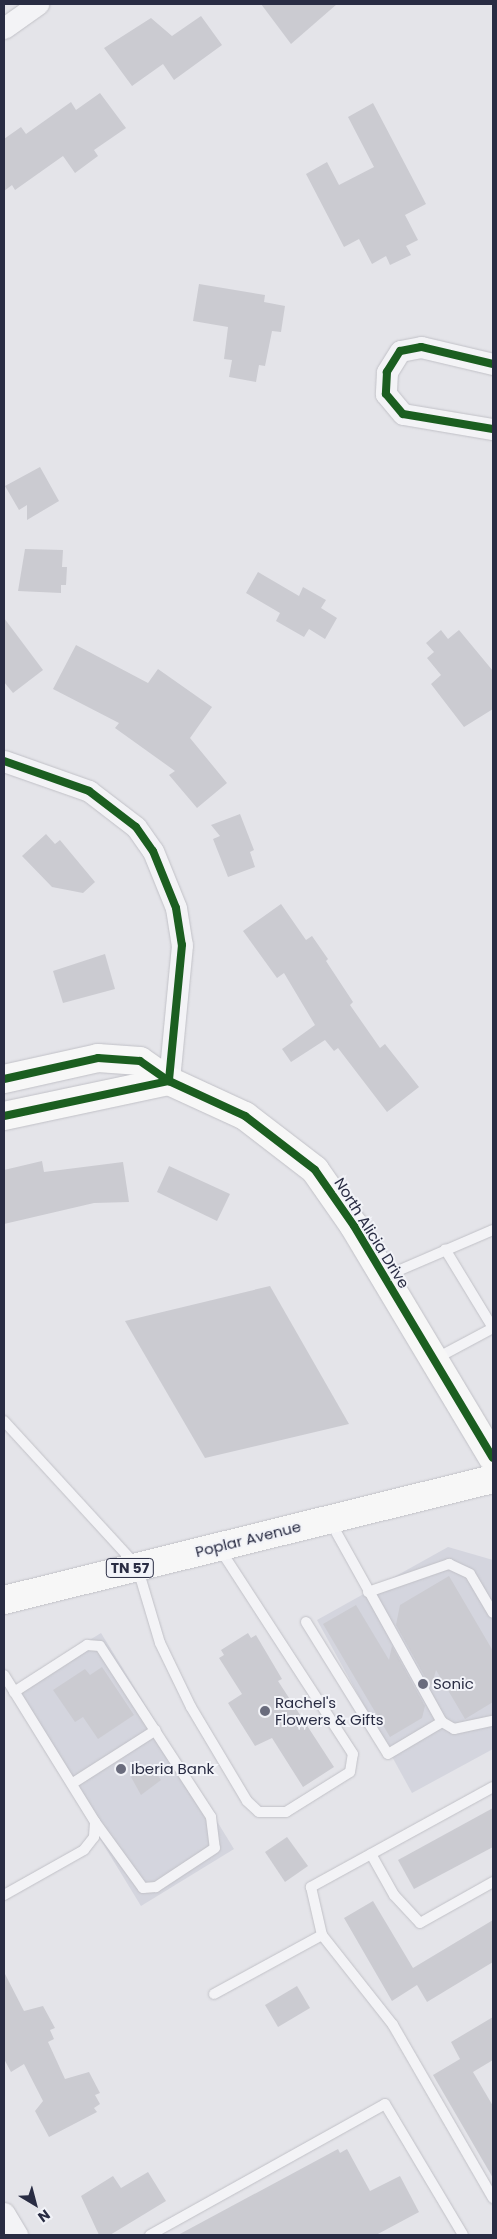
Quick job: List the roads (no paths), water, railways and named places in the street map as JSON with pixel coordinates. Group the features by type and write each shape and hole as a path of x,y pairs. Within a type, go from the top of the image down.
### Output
{"main road":[{"name":"North Alicia Drive","path":"4,1079 98,1058 140,1061 169,1081 245,1116 315,1170 385,1277 493,1458"},
{"path":"4,1116 169,1081"},
{"name":"Poplar Avenue","path":"4,1600 493,1479"}],"street":[{"path":"4,28 38,4"},
{"path":"493,364 421,346 400,352 387,372 386,394 403,414 493,429"},
{"path":"4,761 89,792 136,827 153,851 176,908 182,944 169,1081"},
{"path":"4,2213 17,2235"}],"lane":[{"path":"385,1277 445,1249 493,1230"},
{"path":"434,1359 493,1328 445,1249"},
{"path":"4,1421 137,1566 160,1643 191,1707 247,1801 259,1812 286,1812 350,1772 353,1754 218,1546"},
{"path":"329,1519 442,1722 454,1729 493,1720"},
{"path":"368,1592 449,1564 470,1574 493,1613"},
{"path":"306,1622 388,1754 442,1722"},
{"path":"4,1675 14,1692 73,1783 95,1822 143,1888 156,1887 215,1848 212,1817 100,1646 87,1645 14,1692"},
{"path":"73,1783 156,1730"},
{"path":"493,1787 311,1887 322,1935 393,2025 493,2198"},
{"path":"4,1895 84,1850 94,1837 95,1822"},
{"path":"372,1854 394,1894 420,1923 493,1882"},
{"path":"214,1994 322,1935"},
{"path":"150,2235 385,2104 464,2235"}],"place":[{"name":"Sonic","path":"423,1684"},
{"name":"Rachel's Flowers & Gifts","path":"265,1711"},
{"name":"Iberia Bank","path":"121,1769"}]}
